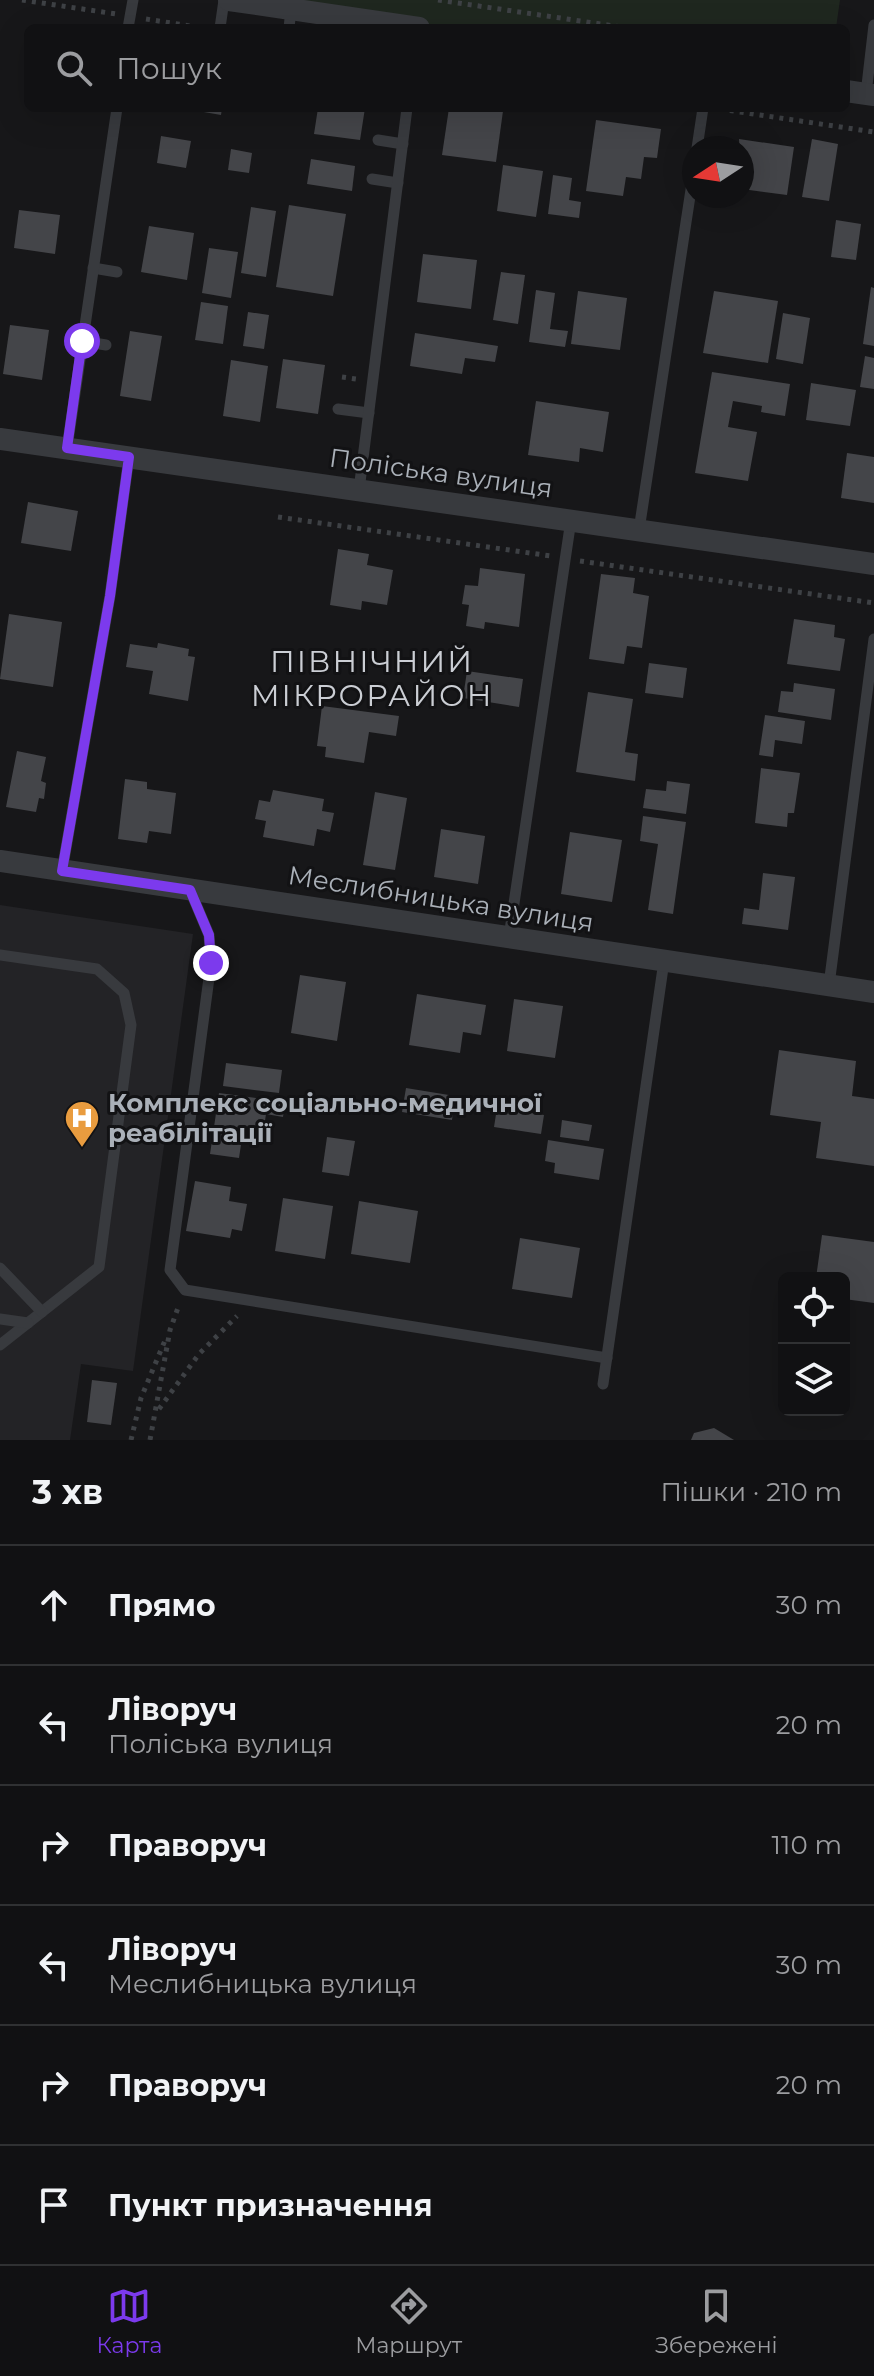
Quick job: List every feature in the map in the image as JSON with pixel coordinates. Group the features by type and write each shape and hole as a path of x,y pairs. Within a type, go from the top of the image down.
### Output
{"street":[{"path":"227,0 290,18 367,24"},
{"name":"Поліська вулиця","path":"0,439 874,564"},
{"name":"Меслибницька вулиця","path":"0,861 874,992"}],"lane":[{"path":"129,24 133,0"},
{"path":"221,24 227,0"},
{"path":"862,94 874,25"},
{"path":"67,448 116,112"},
{"path":"359,490 407,112"},
{"path":"699,136 702,112"},
{"path":"378,140 403,144"},
{"path":"372,179 398,183"},
{"path":"639,530 688,208"},
{"path":"93,268 117,272"},
{"path":"82,341 106,345"},
{"path":"338,409 369,413"},
{"path":"62,871 110,596 129,457"},
{"path":"509,937 571,520"},
{"path":"829,985 874,639"},
{"path":"190,890 209,935 211,963 170,1270 185,1290 607,1358"},
{"path":"0,955 97,969 124,993 131,1025 99,1267 0,1345"},
{"path":"603,1384 664,961"},
{"path":"0,1268 42,1312"},
{"path":"0,1319 28,1323"}],"path":[{"path":"438,0 601,24"},
{"path":"742,112 874,132"},
{"path":"131,1440 141,1398 185,1290"},
{"path":"158,1410 199,1354 237,1316 261,1302"},
{"path":"150,1440 158,1410 170,1330"}],"shaded area":[{"path":"229,0 840,0 837,24 392,24"},
{"name":"Комплекс соціально-медичної реабілітації","path":"0,905 193,934 133,1371 81,1364 70,1440 0,1440"}],"building":[{"path":"317,112 364,112 360,140 314,134"},
{"path":"448,112 503,112 496,162 442,155"},
{"path":"596,120 661,129 657,158 644,157 641,179 626,177 623,196 586,191"},
{"path":"161,136 191,141 186,168 157,163"},
{"path":"812,139 838,144 829,201 802,197"},
{"path":"754,141 794,147 787,195 754,191"},
{"path":"231,149 252,153 249,173 228,170"},
{"path":"311,159 355,166 352,191 307,184"},
{"path":"503,165 543,171 536,217 497,211"},
{"path":"553,175 572,178 569,200 581,202 579,218 548,214"},
{"path":"289,205 346,214 333,296 276,287"},
{"path":"251,207 276,211 266,277 241,273"},
{"path":"19,210 60,215 55,254 14,248"},
{"path":"836,220 861,224 856,260 831,257"},
{"path":"149,226 194,233 187,280 141,272"},
{"path":"209,248 238,252 231,298 202,293"},
{"path":"423,254 477,260 471,309 417,302"},
{"path":"501,272 525,275 518,324 493,320"},
{"path":"871,287 874,288 874,346 863,344"},
{"path":"536,290 555,293 550,329 568,331 565,347 529,342"},
{"path":"578,291 627,298 620,350 571,344"},
{"path":"714,291 778,301 768,363 703,353"},
{"path":"201,302 228,306 223,344 195,340"},
{"path":"248,312 269,315 264,349 243,346"},
{"path":"783,313 810,318 803,364 776,359"},
{"path":"10,325 49,330 42,380 3,374"},
{"path":"130,331 162,336 151,401 120,396"},
{"path":"415,333 498,346 495,362 465,358 462,374 410,366"},
{"path":"865,356 874,358 874,389 860,387"},
{"path":"283,359 325,365 318,414 276,408"},
{"path":"231,360 268,366 260,422 223,416"},
{"path":"712,372 790,384 785,416 761,412 762,406 733,401 728,427 757,432 748,481 695,473"},
{"path":"811,383 856,390 850,426 806,420"},
{"path":"536,401 609,412 603,452 580,448 579,462 528,455"},
{"path":"847,453 874,457 874,503 841,498"},
{"path":"28,502 78,511 71,551 21,543"},
{"path":"338,549 369,554 367,565 393,570 387,605 362,601 361,610 330,605"},
{"path":"480,568 525,574 519,627 485,622 484,629 466,626 469,605 462,604 465,585 478,586"},
{"path":"601,574 635,578 633,593 649,596 642,648 627,646 624,664 589,659"},
{"path":"9,614 62,622 53,687 0,679"},
{"path":"794,619 835,625 834,637 845,639 840,671 787,664"},
{"path":"158,643 189,649 188,656 195,657 188,701 149,694 153,671 126,667 130,644 157,648"},
{"path":"649,663 687,668 683,698 645,693"},
{"path":"467,671 523,679 519,707 463,698"},
{"path":"794,683 835,689 831,720 778,712 781,691 793,692"},
{"path":"588,692 633,699 625,752 638,754 635,781 576,772"},
{"path":"322,706 399,716 396,736 369,732 364,763 325,757 326,747 317,746"},
{"path":"765,715 805,721 802,744 775,740 773,757 759,755"},
{"path":"17,751 46,757 41,781 46,783 44,799 39,798 36,812 6,807"},
{"path":"761,768 800,773 794,813 788,813 787,827 755,823"},
{"path":"125,779 147,782 147,789 176,793 171,834 149,831 147,843 118,839"},
{"path":"667,781 690,784 686,814 643,808 646,789 666,791"},
{"path":"273,790 324,799 322,811 334,813 330,832 317,829 314,846 263,837 266,821 255,819 259,800 270,802"},
{"path":"375,792 407,798 395,870 363,865"},
{"path":"643,816 686,822 673,914 648,910 658,844 640,841"},
{"path":"441,829 485,836 478,884 434,877"},
{"path":"570,832 622,840 612,902 561,894"},
{"path":"763,873 795,877 788,930 742,924 744,908 759,910"},
{"path":"300,975 346,982 337,1041 291,1033"},
{"path":"417,994 486,1005 481,1035 463,1032 460,1053 409,1045"},
{"path":"514,999 563,1006 555,1058 507,1051"},
{"path":"779,1050 856,1061 852,1096 874,1099 874,1166 816,1158 821,1122 770,1115"},
{"path":"226,1063 282,1070 279,1093 223,1086"},
{"path":"406,1088 455,1096 452,1120 402,1112"},
{"path":"219,1093 285,1102 283,1117 266,1114 262,1141 242,1138 239,1158 210,1154"},
{"path":"497,1108 544,1115 541,1134 494,1127"},
{"path":"562,1120 592,1125 589,1141 560,1137"},
{"path":"327,1137 355,1141 349,1176 322,1172"},
{"path":"548,1140 604,1149 599,1180 554,1173 555,1163 545,1161"},
{"path":"195,1181 231,1187 229,1201 247,1204 242,1231 232,1229 230,1238 186,1231"},
{"path":"283,1198 333,1206 325,1259 275,1251"},
{"path":"359,1201 418,1211 410,1263 351,1254"},
{"path":"822,1235 874,1242 874,1303 850,1300 850,1272 817,1272"},
{"path":"520,1238 580,1248 572,1298 512,1289"},
{"path":"92,1380 117,1383 111,1425 87,1422"},
{"path":"714,1428 734,1440 691,1440 694,1433"}],"place":[{"name":"Комплекс соціально-медичної реабілітації","path":"82,1149"}],"district":[{"name":"ПІВНІЧНИЙ МІКРОРАЙОН","path":"372,679"}],"route":[{"path":"82,341 67,448 129,457 110,596 62,871 190,890 209,935 211,963"}]}
